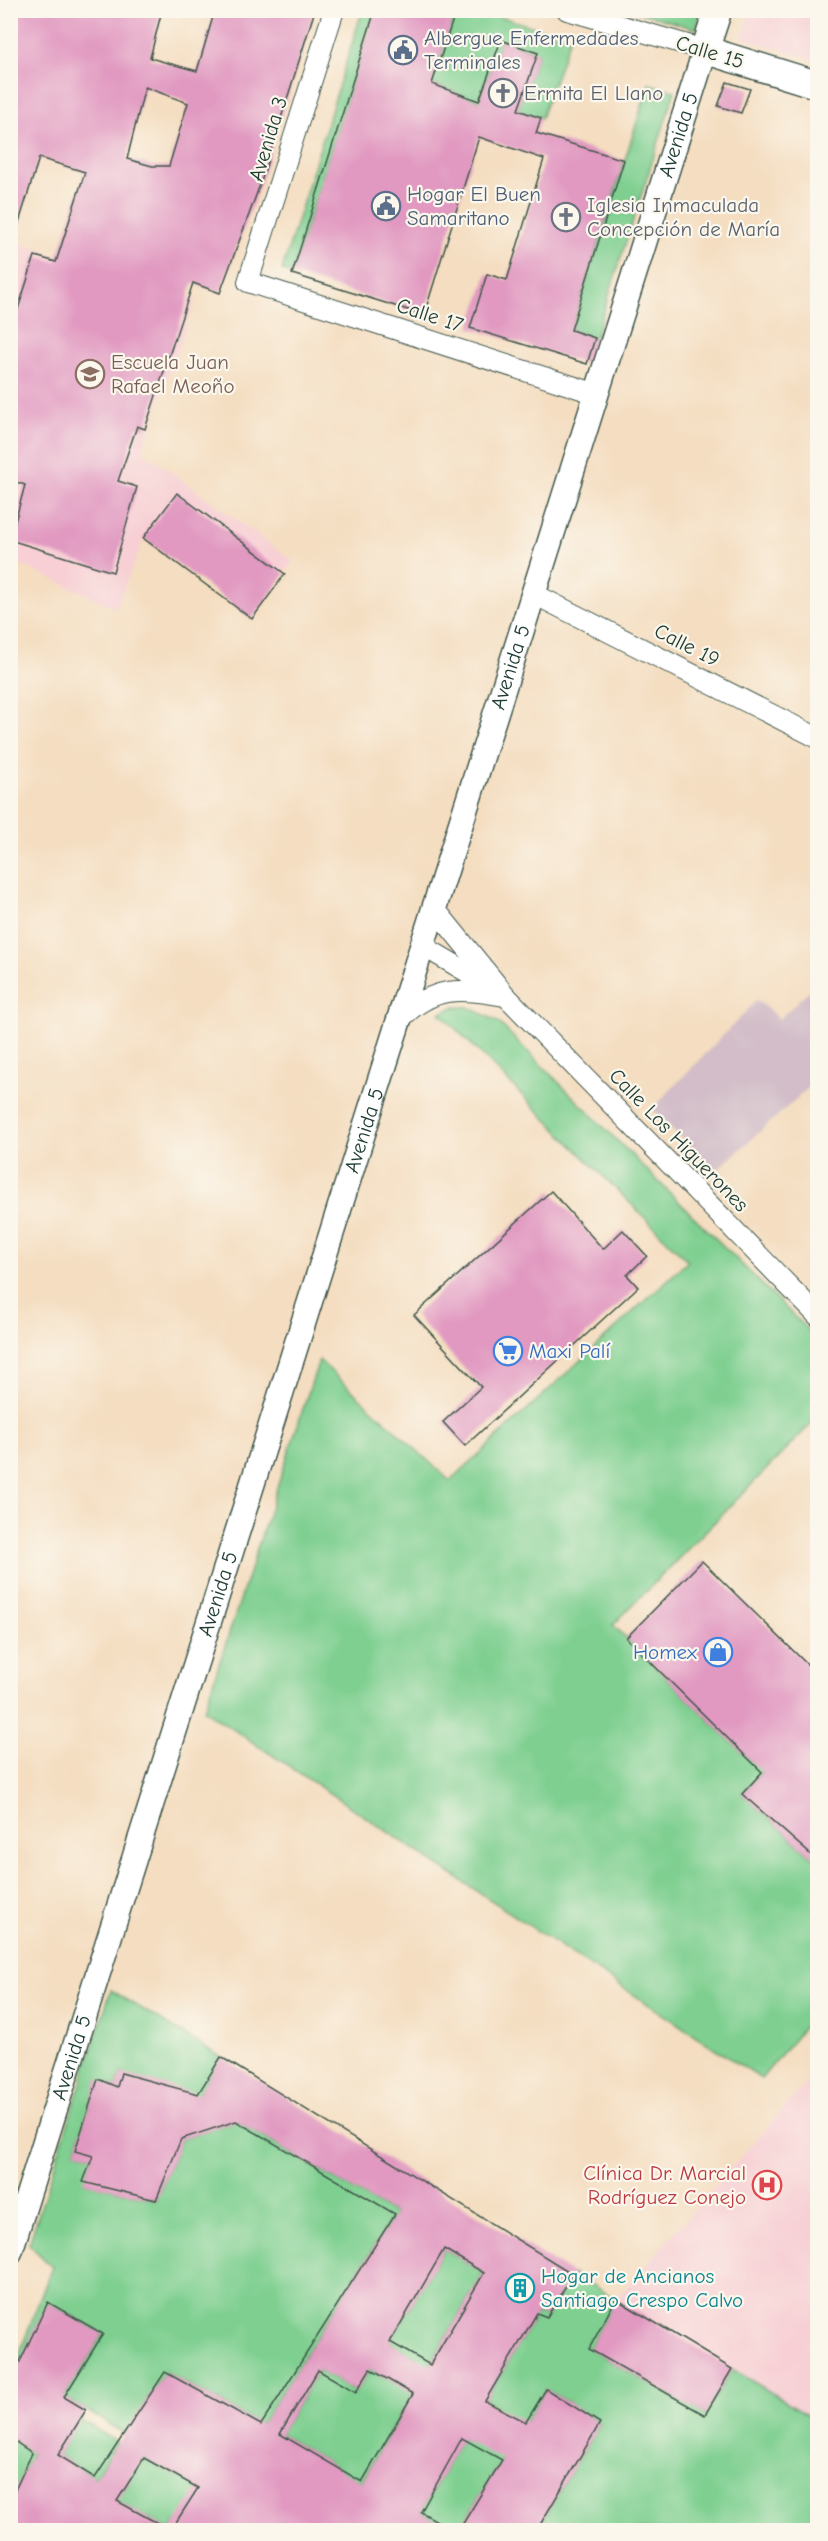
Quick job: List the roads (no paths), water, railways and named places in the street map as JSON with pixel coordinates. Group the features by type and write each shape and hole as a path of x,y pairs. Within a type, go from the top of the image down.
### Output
{"main road":[{"name":"Avenida 5","path":"705,50 718,10"},
{"name":"Calle 15","path":"705,50 818,85"}],"street":[{"name":"Avenida 3","path":"248,282 334,10"},
{"name":"Calle 15","path":"567,10 705,50"},
{"name":"Avenida 5","path":"10,2252 705,50"},
{"name":"Calle 17","path":"248,282 597,394"},
{"name":"Calle 19","path":"534,594 818,738"},
{"name":"Calle Los Higuerones","path":"435,909 506,996 818,1316"},
{"name":"Calle Los Higuerones","path":"423,946 506,996"},
{"path":"400,1019 418,1002 442,992 472,990 506,996"}],"place":[{"name":"Albergue Enfermedades Terminales","path":"403,50"},
{"name":"Ermita El Llano","path":"503,93"},
{"name":"Hogar El Buen Samaritano","path":"386,206"},
{"name":"Iglesia Inmaculada Concepción de María","path":"566,217"},
{"name":"Escuela Juan Rafael Meoño","path":"90,374"},
{"name":"Maxi Palí","path":"508,1351"},
{"name":"Homex","path":"718,1652"},
{"name":"Clínica Dr. Marcial Rodríguez Conejo","path":"767,2185"},
{"name":"Hogar de Ancianos Santiago Crespo Calvo","path":"520,2288"}]}
